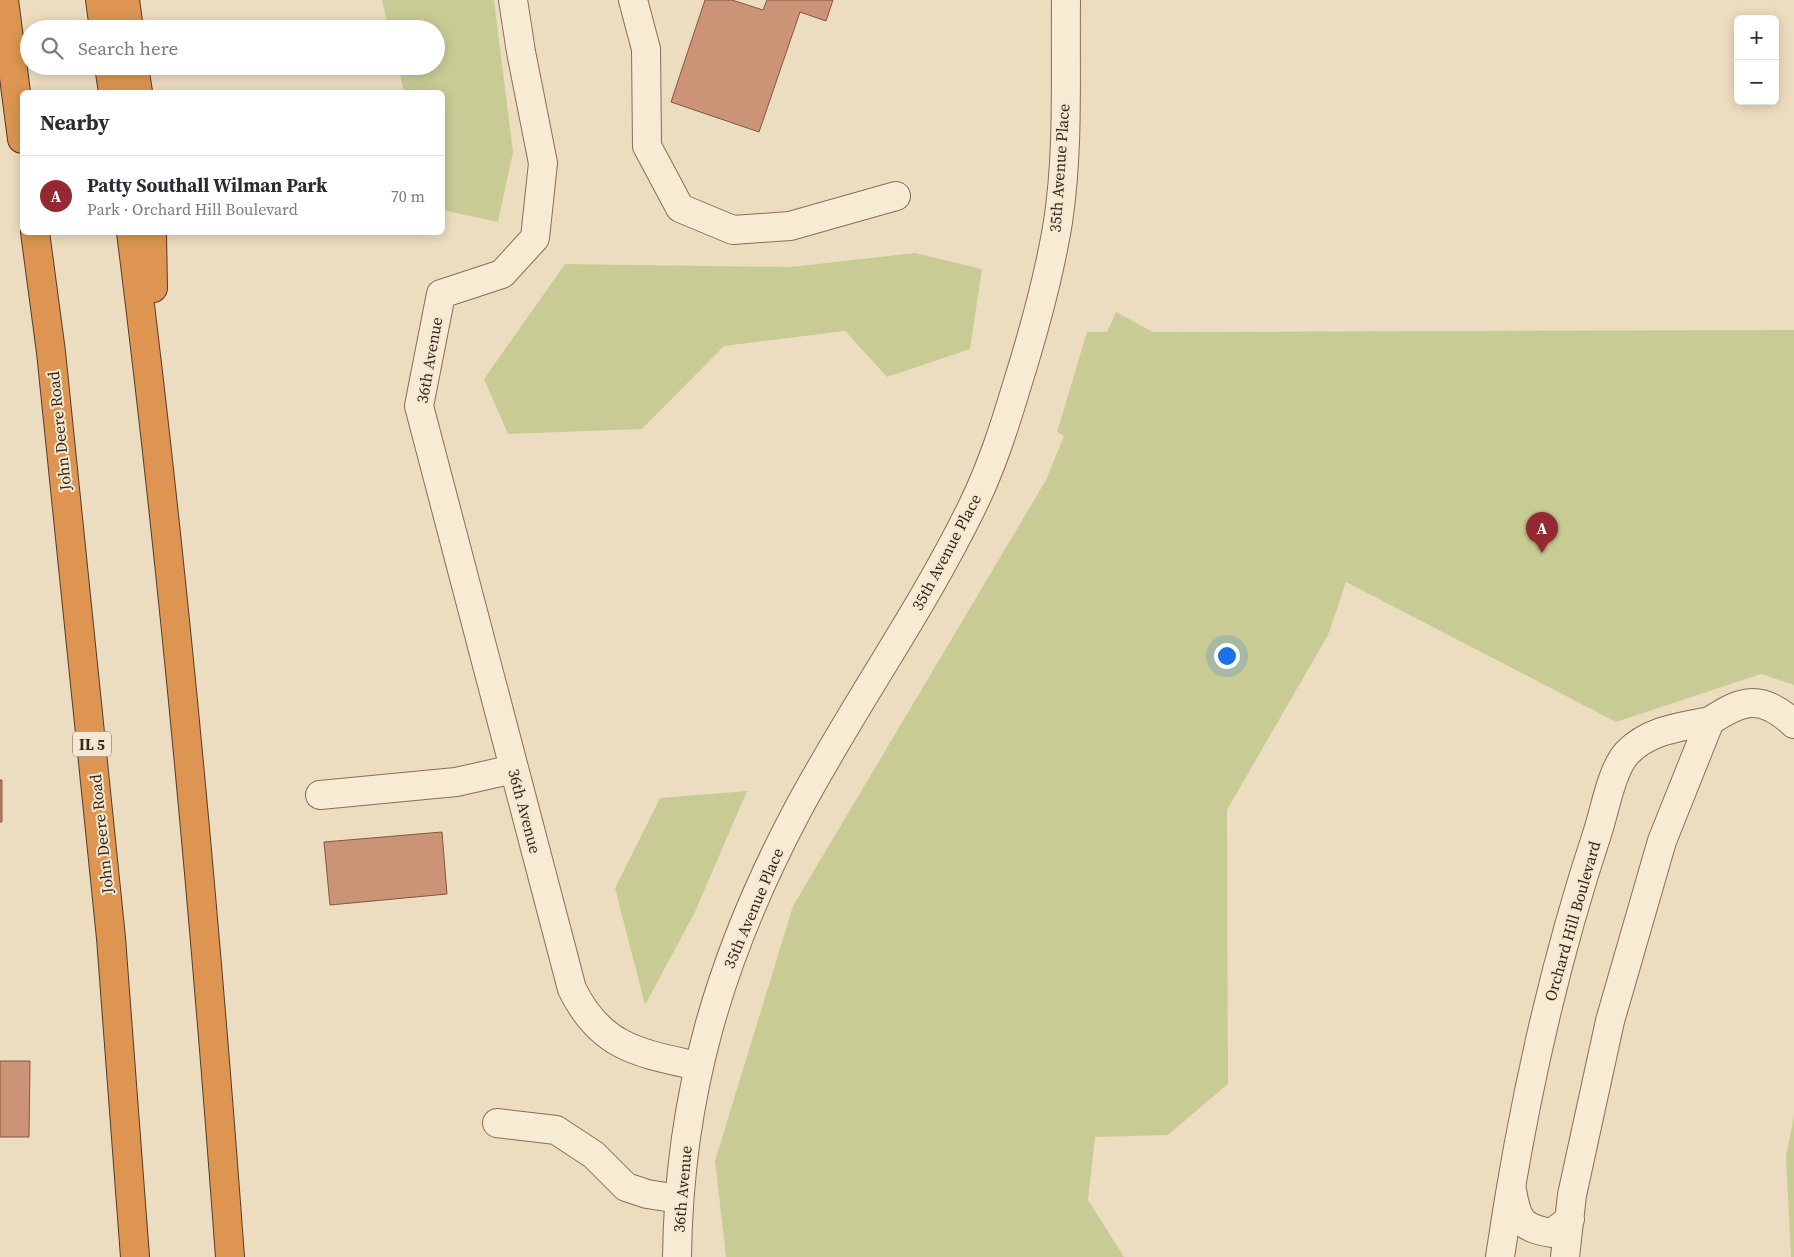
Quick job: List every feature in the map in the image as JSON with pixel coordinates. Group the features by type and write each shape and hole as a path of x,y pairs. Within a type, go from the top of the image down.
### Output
{"highway":[{"path":"4,0 20,124"},
{"path":"100,0 103,20"},
{"path":"125,0 128,20"},
{"path":"110,75 113,90"},
{"path":"135,75 138,90"},
{"name":"John Deere Road","path":"35,235 51,352 112,938 135,1257"},
{"path":"131,235 195,808 230,1257"},
{"path":"152,235 154,427"}],"street":[{"name":"36th Avenue","path":"513,0 520,52 543,163 536,238 502,274 441,294 419,406 572,989 580,1006 592,1022 622,1044 641,1054 698,1066 689,1111 680,1199 677,1257"},
{"path":"632,0 646,48 647,146 680,208 733,230 790,226 896,196"},
{"name":"35th Avenue Place","path":"698,1066 708,1026 731,955 762,881 797,812 933,580 974,503 1000,440 1036,325 1058,221 1064,150 1066,0"},
{"name":"Orchard Hill Boulevard","path":"1500,1257 1511,1181 1547,1007 1584,872 1617,772 1626,754 1649,736 1674,728 1710,722 1731,707 1748,702 1766,705 1783,714 1794,724"},
{"path":"1565,1257 1572,1195 1610,1021 1662,841 1710,722"},
{"path":"320,795 456,782 514,769"},
{"path":"497,1123 556,1130 594,1155 626,1187 647,1194 680,1199"},
{"name":"Orchard Hill Boulevard","path":"1511,1181 1516,1211 1524,1224 1536,1230 1552,1234 1570,1218"}],"green space":[{"path":"382,0 494,0 513,152 498,222 445,210 445,90 404,90 400,75 445,75 445,20 387,20"},
{"path":"915,253 982,269 970,349 887,377 845,331 724,346 642,429 508,434 484,379 565,264 791,267"},
{"path":"1116,312 1153,332 1794,330 1794,685 1761,674 1616,722 1346,582 1328,635 1227,810 1228,1084 1168,1135 1095,1137 1088,1200 1124,1257 726,1257 715,1161 793,906 1046,480 1064,436 1057,432 1087,332 1107,332"},
{"path":"747,791 695,912 645,1005 615,888 660,798"},
{"path":"1794,1116 1794,1257 1791,1257 1786,1156"}],"building":[{"path":"705,0 732,0 763,10 767,0 833,0 826,21 800,12 759,132 671,102"},
{"path":"0,780 2,780 2,822 0,822"},
{"path":"442,832 447,894 330,905 324,842"},
{"path":"0,1061 30,1061 29,1137 0,1137"}],"place":[{"name":"Patty Southall Wilman Park","path":"1542,553"}]}
